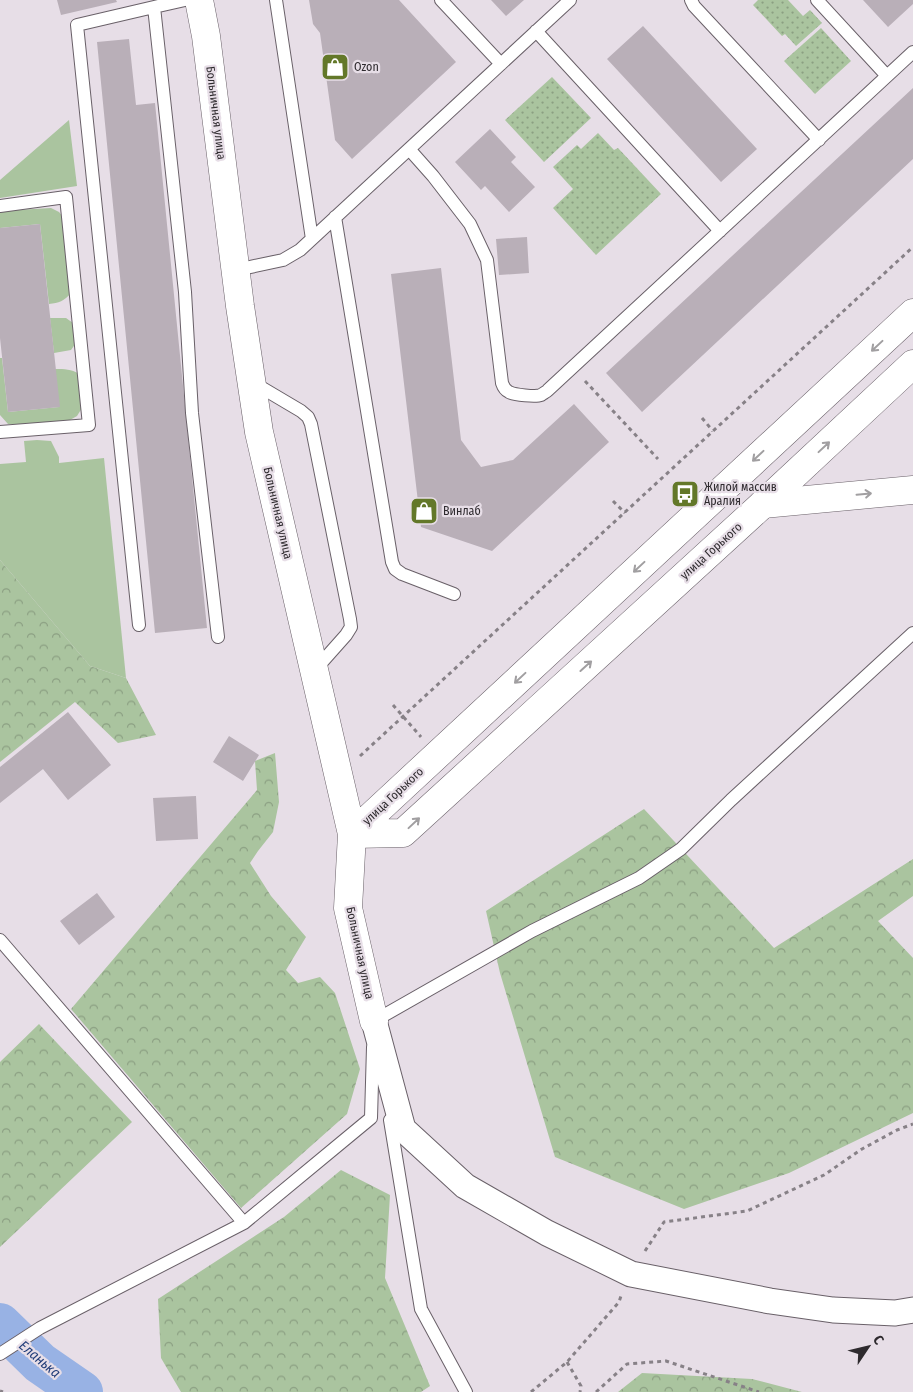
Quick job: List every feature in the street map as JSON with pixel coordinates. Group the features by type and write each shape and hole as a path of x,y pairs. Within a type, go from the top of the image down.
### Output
{"main road":[{"name":"Больничная улица","path":"199,0 206,36 259,432 352,834 348,908 374,1021"},
{"name":"улица Горького","path":"352,834 913,313"},
{"name":"улица Горького","path":"352,834 403,833 763,504 913,364"},
{"path":"763,504 913,490"}],"street":[{"path":"374,1021 403,1129 465,1186 547,1233 631,1274 770,1301 833,1310 895,1313 913,1310"}],"lane":[{"path":"139,625 77,25 185,0"},
{"path":"276,0 312,239"},
{"path":"441,0 500,64"},
{"path":"236,270 283,260 300,250 570,0"},
{"path":"691,0 694,6 818,140"},
{"path":"817,0 887,76"},
{"path":"154,7 185,292 192,413 218,637"},
{"path":"536,31 720,231"},
{"path":"409,149 433,176 470,224 487,260 502,382 505,388 509,393 536,396 548,390 573,368 913,52"},
{"path":"0,206 66,198 89,425 0,432"},
{"path":"335,217 392,562 395,569 402,574 454,594"},
{"path":"252,381 301,411 308,417 311,424 350,619 350,627 346,634 314,671"},
{"path":"374,1021 532,931 639,878 681,849 731,800 913,633"},
{"path":"0,940 244,1223"},
{"path":"0,1354 40,1328 244,1223 371,1118 374,1021"},
{"path":"374,1021 421,1308 466,1392"}],"path":[{"path":"371,747 913,247"},
{"path":"573,368 658,459"},
{"path":"702,418 714,431"},
{"path":"613,501 625,513"},
{"path":"393,705 421,738"},
{"path":"532,1392 567,1362 619,1302 631,1274 664,1222 747,1211 824,1175 862,1149 897,1130 913,1124"},
{"path":"596,1392 627,1364 666,1360 760,1392"},
{"path":"567,1362 581,1386 580,1392"}],"green space":[{"path":"758,0 788,0 803,16 810,10 822,23 796,46 785,34 782,36 753,5"},
{"path":"821,28 851,61 815,94 784,61"},
{"path":"552,77 591,118 544,162 505,120"},
{"path":"69,120 77,186 0,198 0,180"},
{"path":"598,133 614,150 618,148 661,194 596,255 553,208 573,189 553,167 577,145 581,149"},
{"path":"51,208 59,212 63,217 71,293 61,301 49,304 40,224 0,228 0,211"},
{"path":"50,318 66,318 73,323 76,343 71,350 54,353"},
{"path":"0,358 2,358 8,412 59,407 55,369 62,369 71,370 79,374 82,408 77,416 70,420 8,424 0,415"},
{"path":"24,441 51,441 59,457 59,463 104,458 126,678 90,666 0,560 0,464 26,462"},
{"path":"0,560 90,666 126,678 156,735 118,743 75,702 0,762"},
{"path":"275,753 279,802 273,832 250,863 271,896 306,937 286,970 298,983 320,977 335,993 360,1069 347,1114 241,1208 71,1009 257,790 255,761"},
{"path":"644,809 774,948 913,859 913,896 878,921 913,958 913,1113 789,1173 684,1209 555,1157 500,973 486,911"},
{"path":"39,1024 132,1122 0,1247 0,1062"},
{"path":"341,1170 390,1195 385,1278 430,1386 421,1392 181,1392 161,1358 158,1299 284,1217"},
{"path":"642,1373 752,1379 802,1392 618,1392"}],"building":[{"path":"57,0 116,0 117,2 61,15"},
{"path":"309,0 399,0 456,62 352,159 335,140 320,33 313,24"},
{"path":"491,0 524,0 506,16"},
{"path":"863,0 913,0 913,4 888,27"},
{"path":"643,26 757,149 721,182 607,59"},
{"path":"129,39 136,105 155,103 207,628 155,633 97,42"},
{"path":"913,88 913,159 642,412 606,373"},
{"path":"490,129 516,157 511,162 535,187 509,212 485,186 481,190 455,162"},
{"path":"40,224 60,407 8,412 0,338 0,228"},
{"path":"527,237 529,273 499,275 496,239"},
{"path":"441,268 461,440 481,467 513,460 574,404 609,442 492,551 421,527 391,274"},
{"path":"68,712 111,765 68,800 43,769 0,803 0,767"},
{"path":"229,736 259,755 243,781 213,762"},
{"path":"196,796 198,839 156,841 153,798"},
{"path":"97,893 115,917 79,945 60,921"}],"waterway":[{"name":"Еланька","path":"0,1324 40,1363 82,1392"}],"place":[{"name":"Ozon","path":"335,67"},
{"name":"Жилой массив Аралия","path":"685,494"},
{"name":"Винлаб","path":"424,511"}]}
